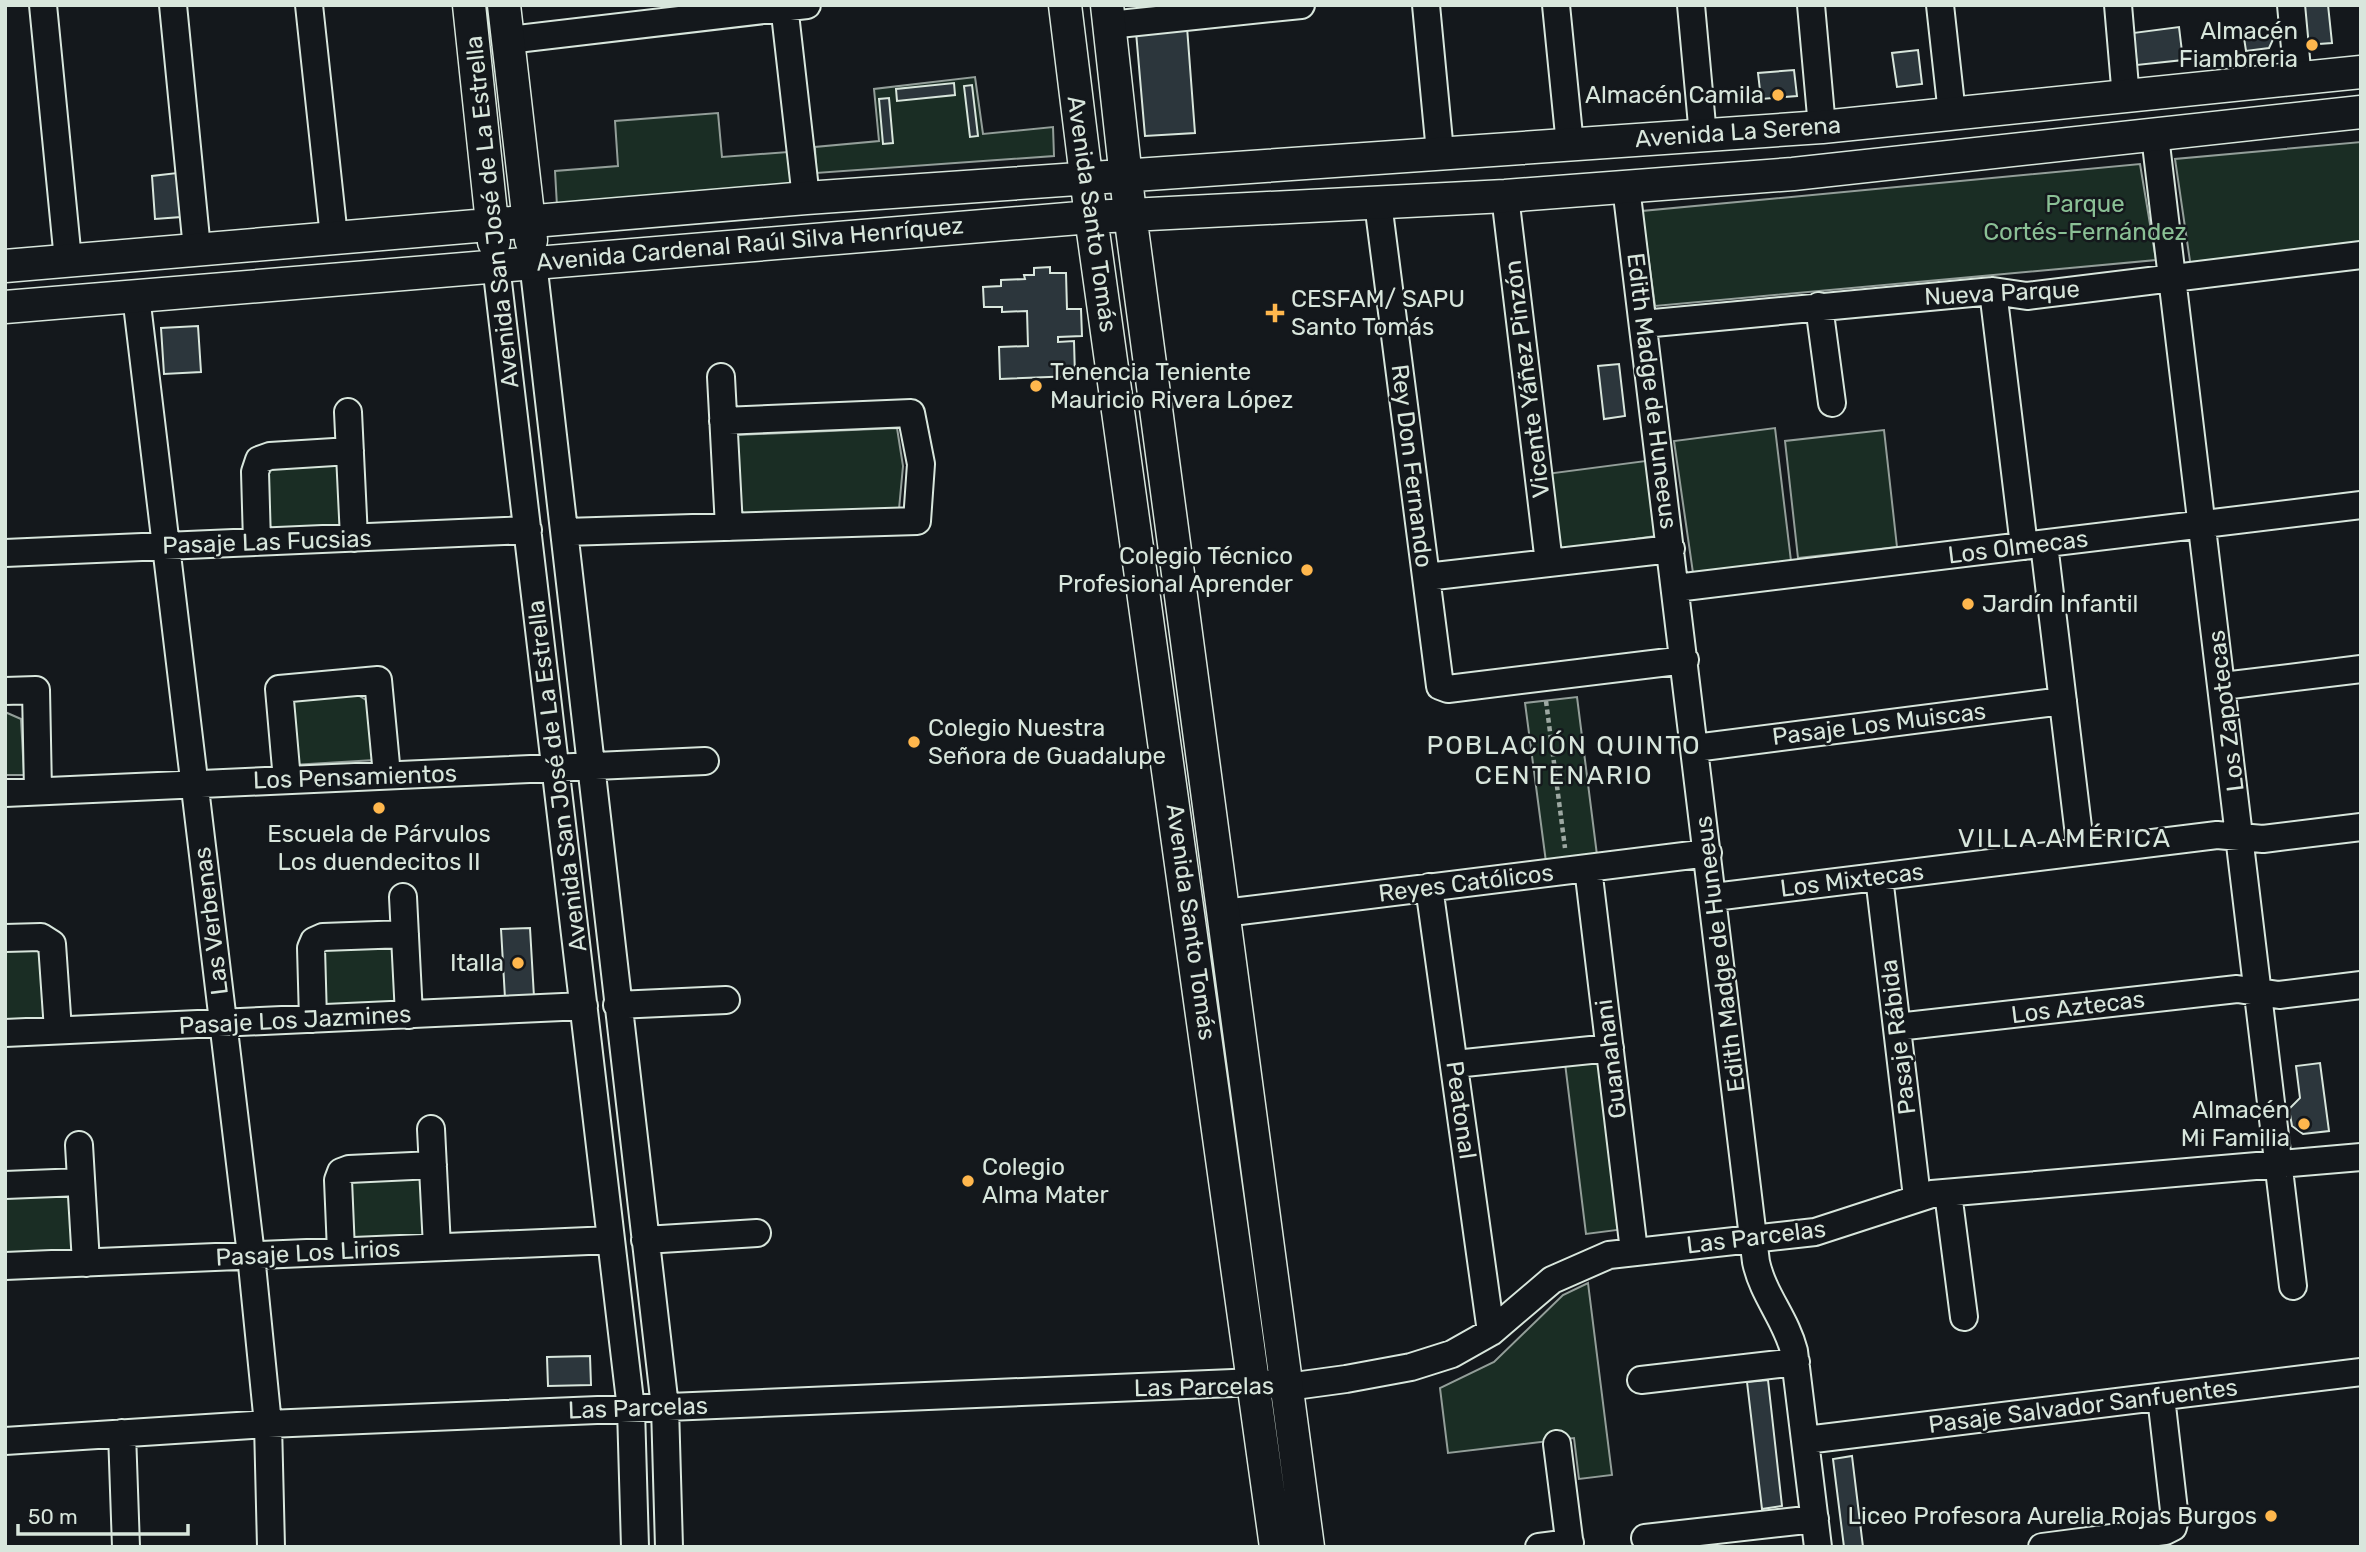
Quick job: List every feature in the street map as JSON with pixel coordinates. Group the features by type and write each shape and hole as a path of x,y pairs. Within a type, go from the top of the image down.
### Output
{"main road":[{"name":"Avenida San José de La Estrella","path":"470,5 496,265"},
{"name":"Avenida San José de La Estrella","path":"504,5 533,262"},
{"name":"Avenida Santo Tomás","path":"1065,5 1108,175 1276,1547"},
{"name":"Avenida Santo Tomás","path":"1108,15 1108,175"},
{"name":"Avenida La Serena","path":"1108,175 1822,127 2361,72"},
{"name":"Avenida La Serena","path":"1113,215 1505,196 1793,174 2361,112"},
{"name":"Avenida Cardenal Raúl Silva Henríquez","path":"5,266 492,223 1108,175"},
{"name":"Avenida Cardenal Raúl Silva Henríquez","path":"5,307 1113,215"},
{"name":"Avenida Santo Tomás","path":"1113,215 1224,913 1308,1547"}],"street":[{"path":"43,5 68,260"},
{"path":"173,5 197,249"},
{"path":"309,5 334,237"},
{"path":"1426,5 1440,152"},
{"path":"1556,5 1570,145"},
{"path":"1691,5 1703,136"},
{"path":"1811,5 1822,127"},
{"path":"1940,5 1952,114"},
{"path":"2118,5 2126,98"},
{"path":"2291,5 2298,80"},
{"path":"508,40 792,6 806,198"},
{"path":"1108,15 1289,6"},
{"name":"Los Zapotecas","path":"2155,135 2293,1286"},
{"name":"Edith Madge de Huneeus","path":"1626,187 1714,897 1753,1240 1760,1281 1787,1329 1796,1362 1818,1547"},
{"name":"Vicente Yáñez Pinzón","path":"1505,196 1549,563"},
{"name":"Rey Don Fernando","path":"1378,203 1442,688 1544,677"},
{"name":"Nueva Parque","path":"1643,324 1993,291 2027,296 2361,255"},
{"name":"Avenida San José de La Estrella","path":"533,262 565,532 589,768 665,1407 669,1547"},
{"name":"Avenida San José de La Estrella","path":"496,265 631,1409 635,1547"},
{"path":"1993,291 2034,545 2063,701 2081,852"},
{"name":"Las Verbenas","path":"136,296 250,1255 268,1423 271,1547"},
{"path":"1819,306 1832,403"},
{"path":"721,377 729,527"},
{"path":"348,412 354,538"},
{"path":"565,532 917,521 921,464 911,413 723,421"},
{"path":"257,542 255,472 259,460 270,456 350,451"},
{"name":"Los Olmecas","path":"1676,588 2361,505"},
{"name":"Pasaje Las Fucsias","path":"5,553 528,530"},
{"path":"1426,577 1671,549"},
{"path":"1544,677 1685,660"},
{"path":"2223,686 2361,669"},
{"path":"287,780 279,689 378,680 387,775"},
{"path":"5,691 36,690 38,791"},
{"name":"Pasaje Los Muiscas","path":"1695,748 2063,701"},
{"name":"Los Pensamientos","path":"5,793 705,761"},
{"name":"Los Mixtecas","path":"1714,897 2217,835 2263,839 2361,827"},
{"name":"Reyes Católicos","path":"1224,913 1708,853"},
{"name":"Guanahani","path":"1578,869 1610,1048 1634,1251"},
{"name":"Pasaje Rábida","path":"1879,877 1917,1197"},
{"name":"Peatonal","path":"1429,887 1491,1332"},
{"path":"403,897 410,1014"},
{"path":"313,1019 311,948 314,941 323,937 405,934"},
{"path":"5,938 41,937 52,944 58,1030"},
{"name":"Los Aztecas","path":"1897,1027 2237,989 2279,995 2361,985"},
{"path":"617,1005 726,1000"},
{"name":"Pasaje Los Jazmines","path":"5,1033 584,1006"},
{"path":"1455,1064 1610,1048"},
{"path":"431,1129 437,1247"},
{"path":"79,1146 86,1263"},
{"name":"Las Parcelas","path":"5,1441 268,1423 1256,1382 1287,1387 1411,1367 1452,1354 1491,1332 1537,1290 1568,1270 1609,1255 1753,1240 1835,1228 1917,1197 2361,1157"},
{"path":"341,1251 338,1180 341,1172 349,1169 433,1165"},
{"path":"5,1185 81,1182"},
{"path":"1948,1193 1964,1317"},
{"path":"645,1240 757,1233"},
{"name":"Pasaje Los Lirios","path":"5,1266 611,1240"},
{"path":"1641,1380 1796,1362"},
{"name":"Pasaje Salvador Sanfuentes","path":"1805,1440 2361,1372"},
{"path":"2042,1547 2166,1539 2175,1519 2161,1397"},
{"path":"122,1433 125,1547"},
{"path":"1539,1547 1570,1545 1557,1444"},
{"path":"1645,1538 1815,1519"}],"path":[{"path":"1544,677 1578,869"}],"green space":[{"path":"975,77 983,134 1053,127 1054,156 816,173 815,147 879,141 874,89"},
{"path":"718,113 722,157 788,152 791,186 557,206 555,171 618,166 615,121"},
{"name":"Parque Cortés-Fernández","path":"2361,142 2361,247 2191,268 2175,159"},
{"name":"Parque Cortés-Fernández","path":"2140,164 2156,260 1655,306 1642,211"},
{"path":"897,428 903,466 899,509 740,516 737,435"},
{"path":"1775,428 1791,561 1693,573 1674,441"},
{"path":"1884,430 1897,547 1798,558 1785,441"},
{"path":"337,458 345,529 269,532 263,527 268,460"},
{"path":"1653,460 1663,535 1556,550 1546,474"},
{"path":"356,694 371,703 375,760 292,765 287,711 295,701"},
{"path":"1577,697 1597,855 1546,862 1525,703"},
{"path":"5,712 21,719 24,775 5,775"},
{"path":"322,941 399,945 402,1001 326,1013"},
{"path":"40,942 54,1022 5,1024 5,943"},
{"path":"1604,1058 1625,1229 1586,1234 1565,1063"},
{"path":"350,1174 425,1179 423,1240 356,1242 347,1234"},
{"path":"5,1190 62,1190 70,1196 76,1251 5,1254"},
{"path":"1588,1283 1612,1475 1579,1479 1574,1438 1448,1453 1440,1388 1494,1362 1563,1295"}],"building":[{"path":"2302,5 2328,5 2332,43 2305,45"},
{"path":"1187,27 1195,133 1145,136 1136,32"},
{"path":"2179,27 2183,60 2137,65 2133,33"},
{"path":"2275,35 2269,48 2246,51 2244,38"},
{"path":"1918,50 1922,84 1897,87 1892,53"},
{"path":"1794,70 1797,96 1761,99 1758,73"},
{"path":"954,83 955,95 897,101 896,89"},
{"path":"972,85 978,136 970,137 964,86"},
{"path":"889,98 893,143 883,144 879,99"},
{"path":"177,173 181,217 155,219 152,176"},
{"path":"1050,267 1050,273 1066,273 1067,309 1081,309 1082,336 1058,337 1058,342 1074,341 1075,376 1000,379 999,347 1028,346 1027,311 1002,312 1002,307 984,307 983,287 1001,286 1001,280 1025,279 1024,275 1034,275 1034,268"},
{"path":"198,326 201,372 164,374 161,328"},
{"path":"1619,364 1625,416 1604,419 1598,366"},
{"name":"Italla","path":"530,928 534,997 505,998 501,929"},
{"path":"2320,1063 2329,1131 2303,1134 2292,1126 2289,1109 2300,1098 2296,1066"},
{"path":"590,1356 591,1385 548,1386 547,1357"},
{"path":"1768,1380 1782,1506 1762,1509 1747,1382"},
{"path":"1852,1456 1863,1547 1844,1547 1833,1459"}],"place":[{"name":"Almacén Fiambreria","path":"2312,45"},
{"name":"Almacén Camila","path":"1778,95"},
{"name":"CESFAM/ SAPU Santo Tomás","path":"1275,313"},
{"name":"Tenencia Teniente Mauricio Rivera López","path":"1036,386"},
{"name":"Colegio Técnico Profesional Aprender","path":"1307,570"},
{"name":"Jardín Infantil","path":"1968,604"},
{"name":"Colegio Nuestra Señora de Guadalupe","path":"914,742"},
{"name":"Escuela de Párvulos Los duendecitos II","path":"379,808"},
{"name":"Italla","path":"518,963"},
{"name":"Almacén Mi Familia","path":"2304,1124"},
{"name":"Colegio Alma Mater","path":"968,1181"},
{"name":"Liceo Profesora Aurelia Rojas Burgos","path":"2271,1516"}],"district":[{"name":"POBLACIÓN QUINTO CENTENARIO","path":"1564,760"},
{"name":"VILLA AMÉRICA","path":"2065,838"}]}
